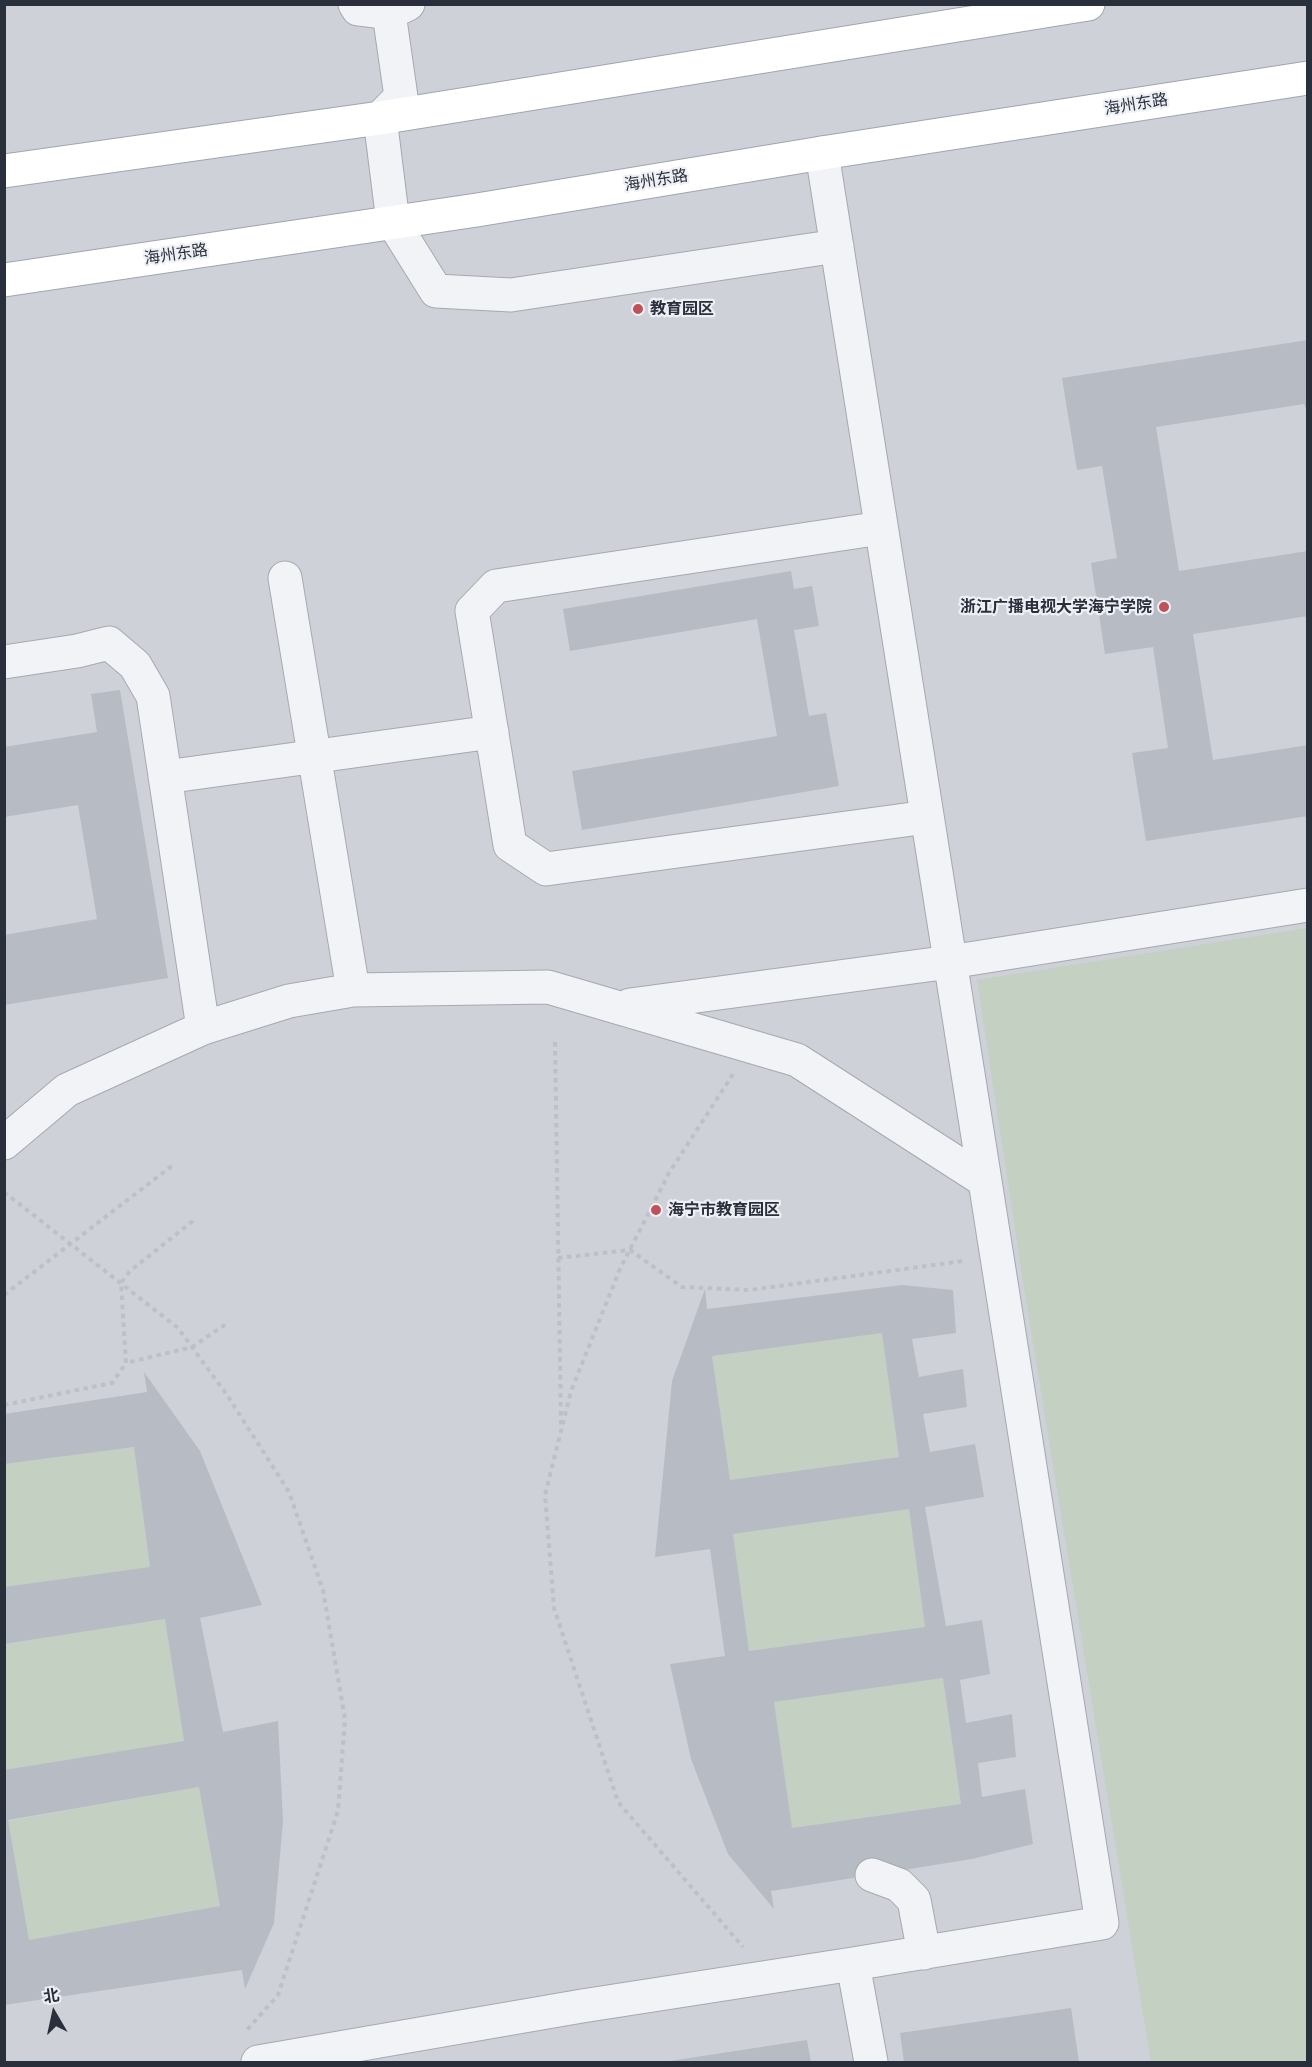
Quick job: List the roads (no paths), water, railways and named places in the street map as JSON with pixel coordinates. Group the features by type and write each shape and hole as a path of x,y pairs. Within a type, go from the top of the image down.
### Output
{"main road":[{"path":"4,171 380,118 1088,4"},
{"name":"海州东路","path":"4,280 393,222 1308,78"}],"street":[{"path":"355,4 358,9 399,9 401,97 380,118 393,222 436,291 511,295 837,246"},
{"path":"250,2050 582,2006 1102,1923 822,153"},
{"path":"881,528 496,586 472,611 510,846 546,869 927,817"},
{"path":"285,578 353,990"},
{"path":"4,662 77,651 109,643 135,665 153,696 203,1028"},
{"path":"165,777 492,732"},
{"path":"616,1007 950,962 1308,905"},
{"path":"4,1143 67,1090 203,1028 289,1001 353,990 548,987 797,1060 985,1181"},
{"path":"872,1875 900,1885 914,1900 924,1953"},
{"path":"853,1964 871,2062"}],"place":[{"name":"教育园区","path":"638,309"},
{"name":"浙江广播电视大学海宁学院","path":"1164,607"},
{"name":"海宁市教育园区","path":"656,1210"}]}
